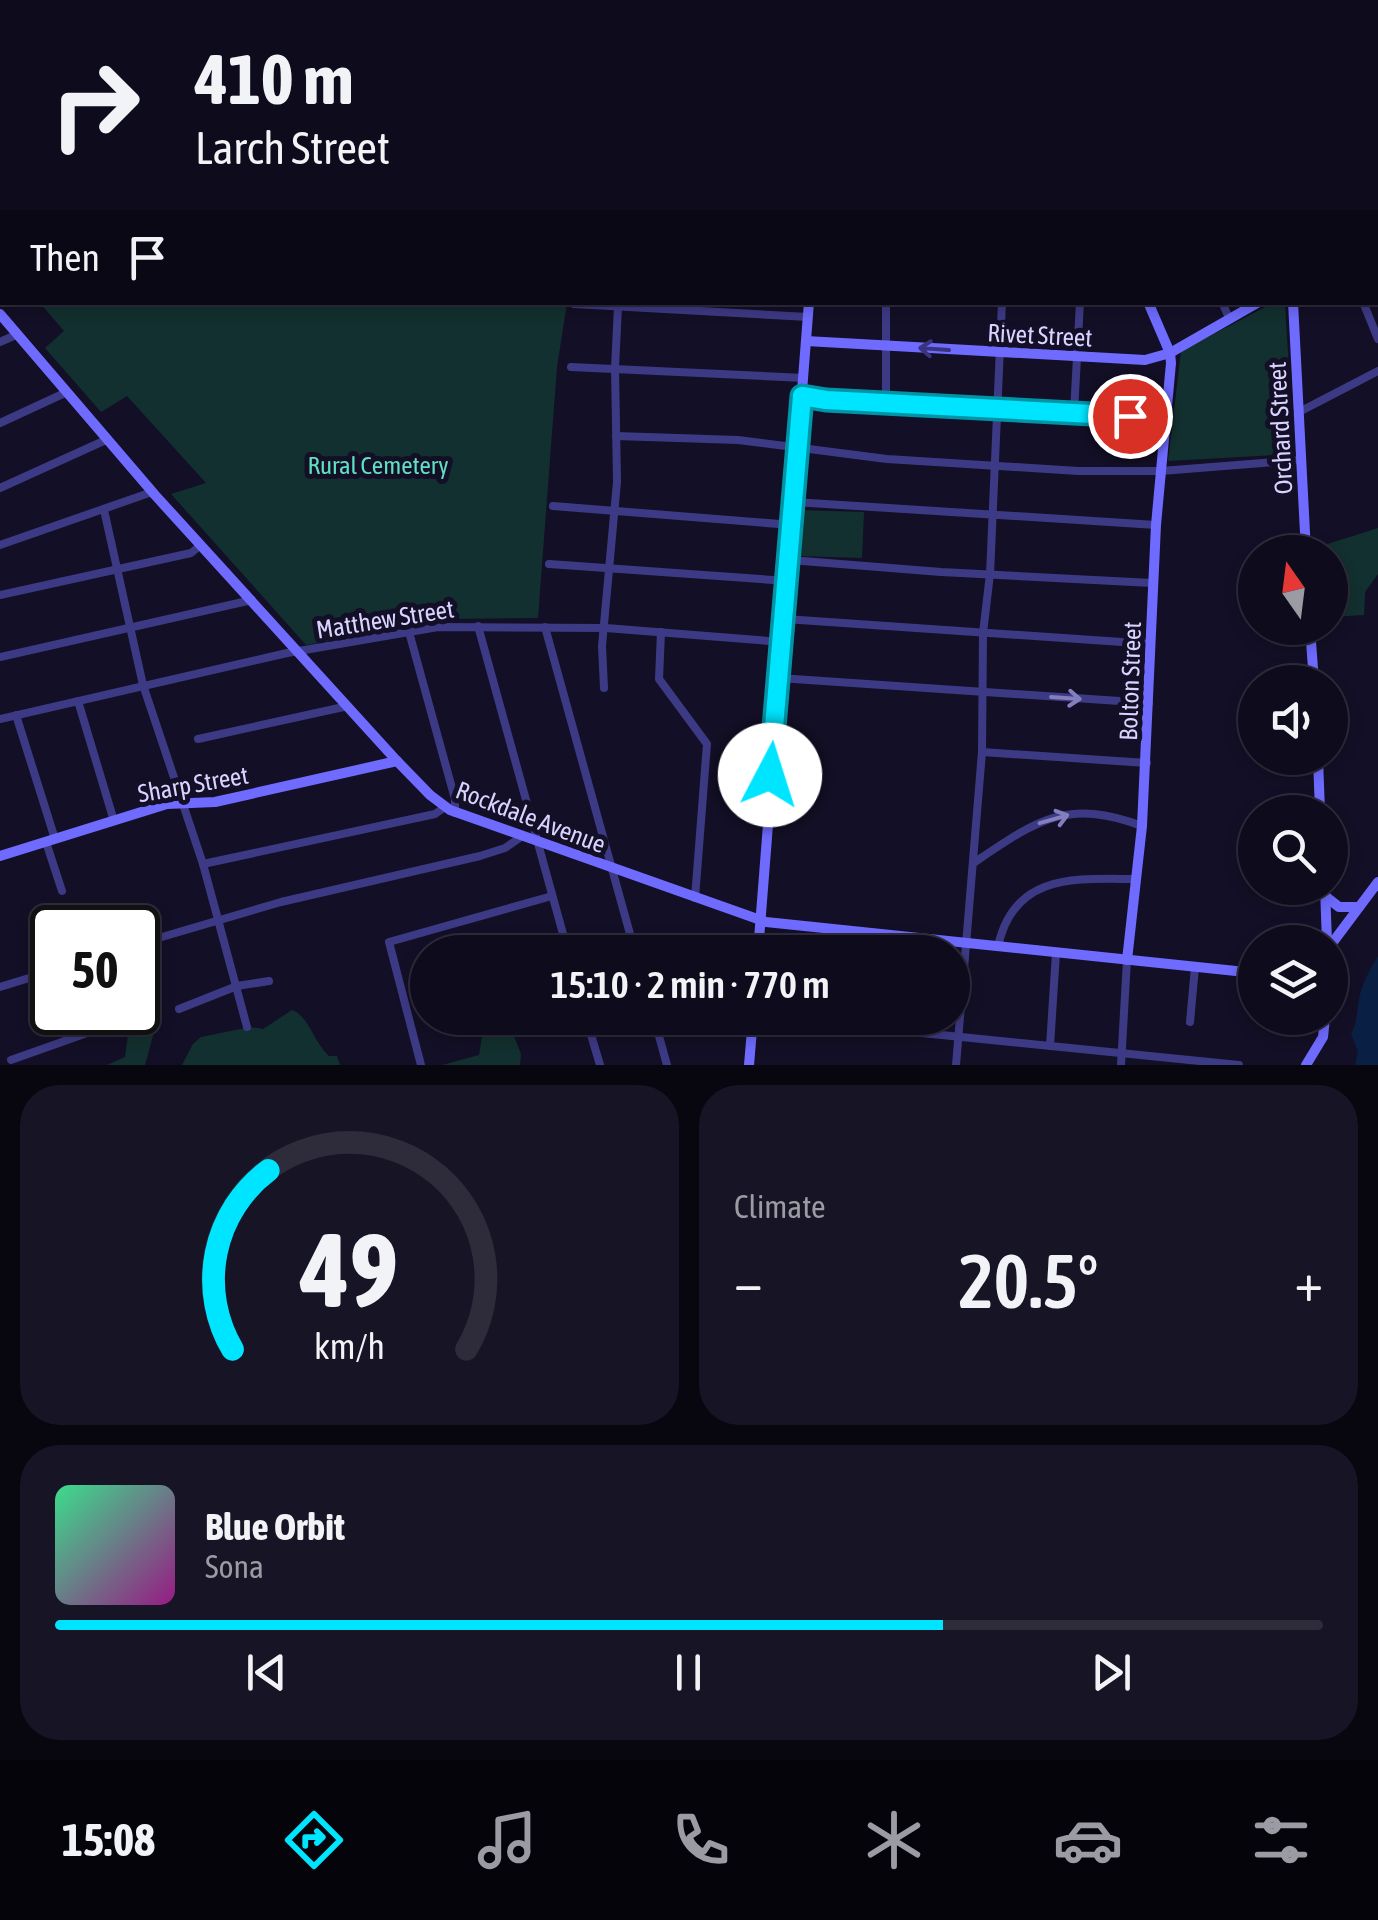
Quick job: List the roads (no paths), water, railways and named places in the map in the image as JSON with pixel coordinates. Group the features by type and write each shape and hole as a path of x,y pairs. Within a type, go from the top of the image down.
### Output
{"main road":[{"path":"759,935 809,305"},
{"name":"Bolton Street","path":"1127,960 1147,763 1152,583 1170,352 1149,305"},
{"name":"Rivet Street","path":"806,341 1145,360 1170,352 1253,305"},
{"name":"Orchard Street","path":"1293,305 1305,535"},
{"name":"Rockdale Avenue","path":"0,314 152,492 397,761 450,810 760,920 899,935"},
{"name":"Sharp Street","path":"0,856 181,803 215,802 397,761"},
{"path":"1344,925 1378,882"},
{"path":"1337,905 1359,907"},
{"name":"Rockdale Avenue","path":"970,942 1238,971"},
{"path":"749,1065 752,1035"},
{"path":"1312,1062 1324,1035"}],"street":[{"path":"596,305 808,317"},
{"path":"886,305 886,402"},
{"path":"969,935 982,752 983,633 990,574 1002,305"},
{"path":"1074,412 1080,305"},
{"path":"1223,305 1229,318"},
{"path":"1364,305 1378,339"},
{"path":"604,688 601,672 616,512 614,368 618,306"},
{"path":"0,342 18,334"},
{"path":"571,366 804,378"},
{"path":"1299,412 1378,371"},
{"path":"0,423 68,392"},
{"path":"802,396 1165,418"},
{"path":"616,436 798,446 887,459 1078,471 1161,471 1301,460"},
{"path":"0,488 108,439"},
{"path":"0,545 152,492"},
{"path":"794,502 1156,525"},
{"path":"553,506 792,524"},
{"path":"104,510 143,686 203,864 247,1027"},
{"path":"0,595 191,553 202,545"},
{"path":"790,560 1152,583"},
{"path":"550,564 788,581"},
{"path":"0,657 252,600"},
{"path":"785,619 1151,644"},
{"path":"478,626 563,935"},
{"name":"Matthew Street","path":"0,718 298,652 438,627 606,628 782,642"},
{"path":"545,627 631,935"},
{"path":"203,864 450,810 455,800 409,632"},
{"path":"661,632 659,679 707,744 695,898"},
{"path":"778,678 1149,704"},
{"path":"78,701 114,821"},
{"path":"198,739 348,706"},
{"path":"16,715 62,892"},
{"path":"982,752 1147,763"},
{"path":"975,862 1030,827 1064,815 1101,812 1142,826"},
{"path":"160,937 218,919 480,856 505,848 521,837"},
{"path":"998,946 1013,910 1043,886 1068,879 1136,879"},
{"path":"421,1065 389,942 552,896"},
{"path":"1050,1046 1056,952"},
{"name":"Bolton Street","path":"1120,1065 1127,960"},
{"path":"1190,1022 1195,967"},
{"path":"0,987 30,978"},
{"path":"179,1009 236,986 269,982"},
{"path":"10,1060 81,1035"},
{"path":"591,1035 600,1065"},
{"path":"659,1035 667,1065"},
{"path":"942,1035 1239,1065"},
{"path":"956,1065 959,1037"}],"water":[{"path":"1378,956 1378,1065 1355,1065 1358,1051 1351,1034 1362,989"}],"park label":[{"name":"Rural Cemetery","path":"378,465"}]}
